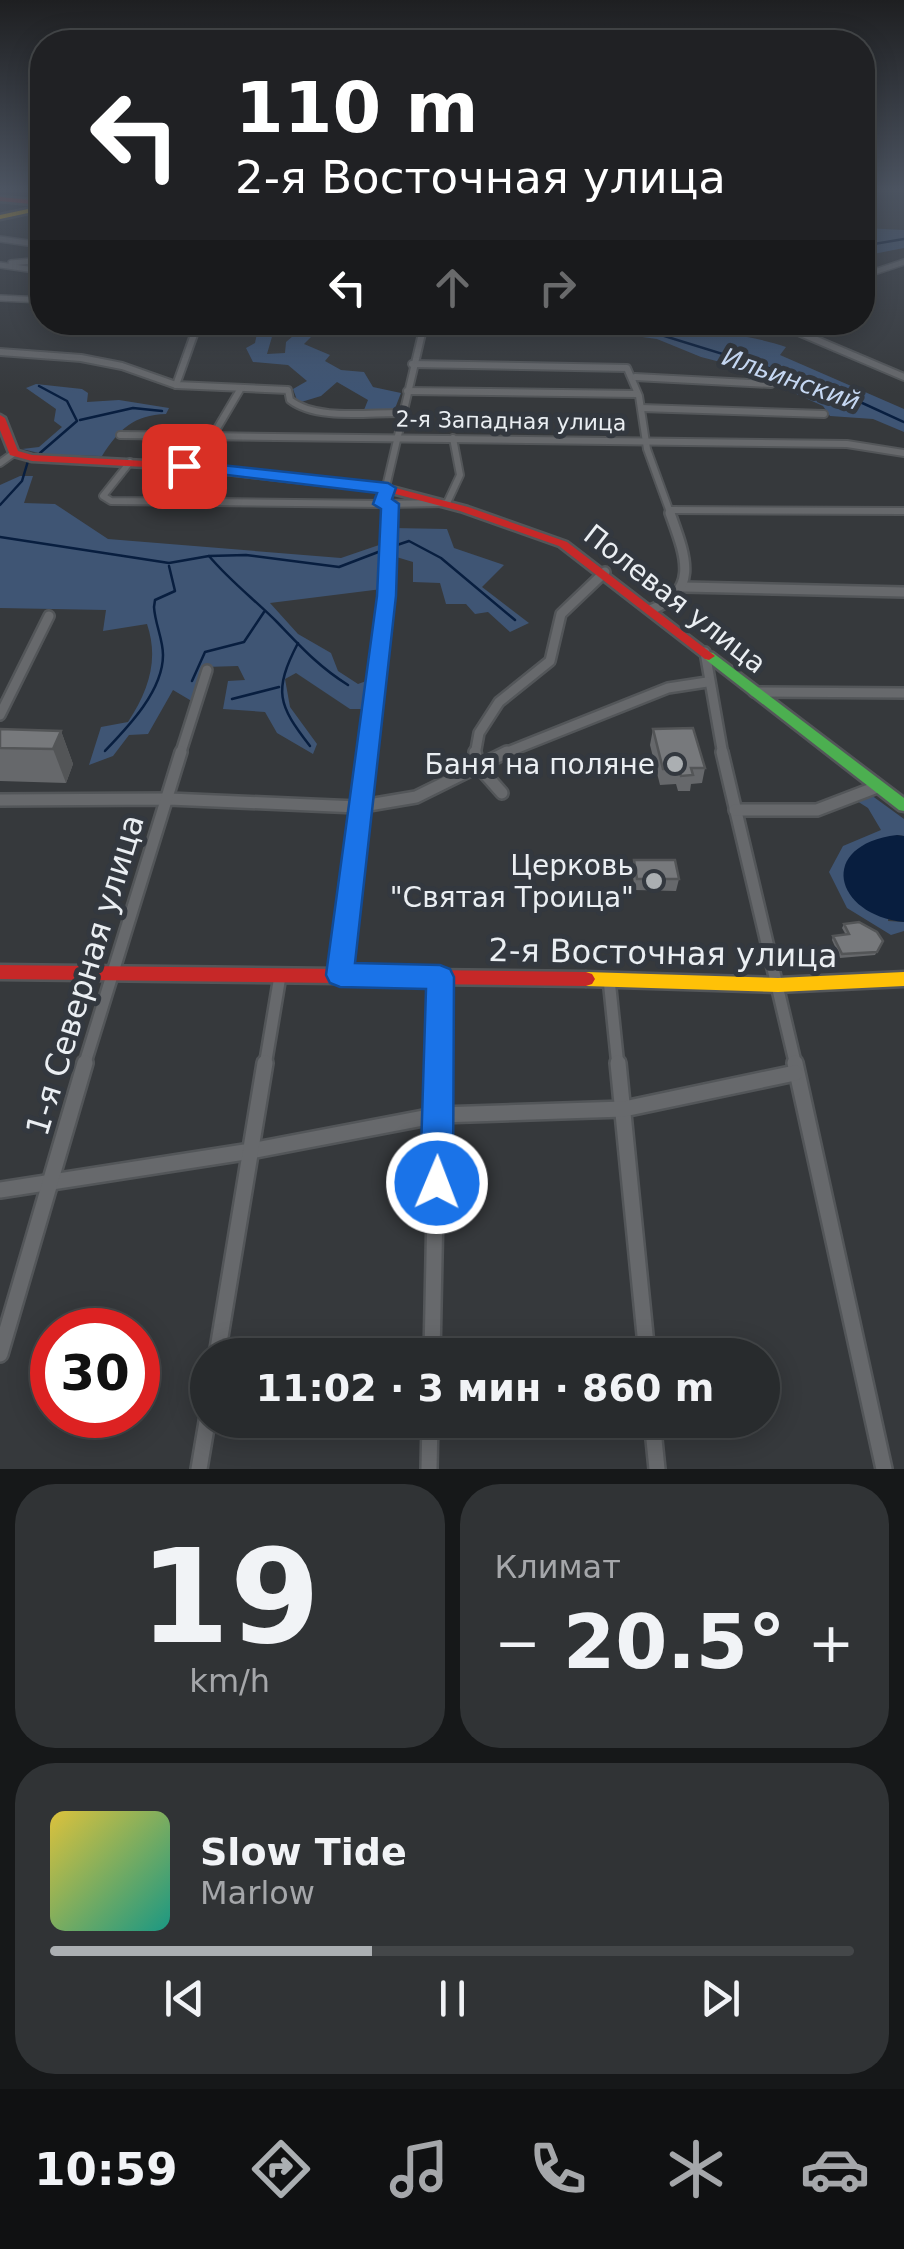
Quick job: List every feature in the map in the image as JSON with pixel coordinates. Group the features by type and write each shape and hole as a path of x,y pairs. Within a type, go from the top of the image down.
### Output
{"main road":[{"path":"0,418 14,453 51,460 184,466 386,499"},
{"name":"Полевая улица","path":"386,499 447,503 562,544 604,572 904,806"},
{"name":"2-я Восточная улица","path":"0,972 609,979 778,985 904,980"}],"street":[{"path":"0,264 30,261"},
{"path":"875,272 904,262"},
{"path":"0,264 30,269"},
{"path":"2,300 30,300"},
{"path":"176,384 190,335"},
{"path":"340,975 386,596 386,499 412,364 422,335"},
{"path":"801,335 871,359 904,377"},
{"path":"0,352 94,360 176,384 288,390 290,400 311,410 403,413"},
{"path":"412,364 628,368 635,377 646,440 670,510 684,588 675,601 650,610"},
{"path":"635,377 771,384"},
{"path":"184,466 212,437 242,388"},
{"path":"407,390 637,394"},
{"path":"642,408 824,414"},
{"name":"2-я Западная улица","path":"120,435 847,444 903,452"},
{"path":"447,503 460,475 453,438"},
{"path":"0,464 14,453"},
{"name":"Полевая улица","path":"130,462 103,496 111,501 386,499"},
{"path":"670,510 904,512"},
{"path":"502,793 477,764 474,753 489,716 512,690 524,686 547,666 558,642 560,614 604,572"},
{"path":"684,588 904,592"},
{"path":"0,716 49,616"},
{"path":"705,652 707,682 734,810 778,985 884,1469"},
{"name":"1-я Северная улица","path":"0,1354 111,974 207,670"},
{"path":"0,800 169,799 358,807 416,798 477,764 668,688 707,682"},
{"path":"754,692 904,694"},
{"path":"734,810 817,810 878,786"},
{"path":"221,1338 280,976"},
{"path":"432,1338 440,977"},
{"path":"609,979 644,1338"},
{"path":"0,1190 250,1151 438,1114 624,1108 692,1098 796,1072"},
{"path":"199,1469 204,1438"},
{"path":"429,1469 430,1438"},
{"path":"654,1438 657,1469"}],"shaded area":[{"path":"257,335 273,335 267,354 285,353 286,342 294,335 313,335 304,344 330,355 325,361 341,370 364,372 373,387 401,393 394,411 364,410 368,400 337,382 321,396 298,403 293,389 307,381 288,365 253,362 246,348 255,343"},
{"path":"628,335 738,335 786,347 780,355 904,409 904,432 873,419 830,416 823,406 781,387 779,377 701,357 657,339"},
{"path":"36,384 82,389 88,393 87,402 119,400 169,408 166,414 128,425 102,456 47,455 22,449 39,447 62,427 54,421 56,409 26,388"},
{"path":"20,476 33,476 24,503 55,504 108,539 341,558 379,545 382,589 270,603 298,634 331,653 338,671 358,684 369,680 366,709 350,709 296,673 285,679 290,707 317,744 313,754 277,733 265,712 223,709 228,681 245,680 238,666 205,667 195,703 173,690 148,734 129,735 113,756 89,765 101,727 128,722 142,698 152,662 147,624 103,631 106,610 0,608 0,485"},
{"path":"393,528 447,529 454,548 504,565 482,587 529,623 510,632 488,612 475,614 466,604 446,604 440,583 413,582 413,562 393,556"},
{"path":"871,795 904,819 904,836 897,835 888,921 904,922 904,931 891,935 847,908 829,872 843,846 881,830 868,808 857,801"},
{"path":"904,836 904,922 880,917 862,907 844,880 845,865 854,852 871,841"}],"building":[{"path":"693,728 705,768 691,768 693,775 681,776 679,769 663,769 653,729"},
{"path":"0,729 61,731 53,749 0,748"},
{"path":"634,860 675,860 679,879 637,879"},
{"path":"859,922 877,932 883,941 877,952 842,954 833,936 849,934 844,924"}],"waterway":[{"name":"Ильинский","path":"661,335 823,385 904,422"},
{"path":"39,386 67,401 77,421 40,453"},
{"path":"80,420 133,408 162,411"},
{"path":"0,505 22,481 28,461"},
{"path":"0,537 169,563 209,556"},
{"path":"394,546 409,541 441,558 515,620"},
{"path":"209,556 246,555 339,567 386,549"},
{"path":"209,556 298,643"},
{"path":"105,751 143,708 157,682 163,655 154,607 155,600 175,591 169,566"},
{"path":"192,681 205,652 244,642 264,612"},
{"path":"298,643 348,685"},
{"path":"298,643 285,674 283,697 291,719 310,746"},
{"path":"232,699 279,687"}],"traffic: fast":[{"path":"709,656 904,806"}],"traffic: slow":[{"path":"586,979 778,985 904,979"}],"traffic: jam":[{"path":"0,418 14,453 32,458 184,466 388,489 464,509 563,544 709,656"},
{"path":"0,972 586,979"}],"place":[{"name":"Баня на поляне","path":"675,764"},
{"name":"Церковь \"Святая Троица\"","path":"654,881"}],"route":[{"path":"184,466 388,488 382,504 390,504 386,596 340,975 440,977 437,1183"}]}
